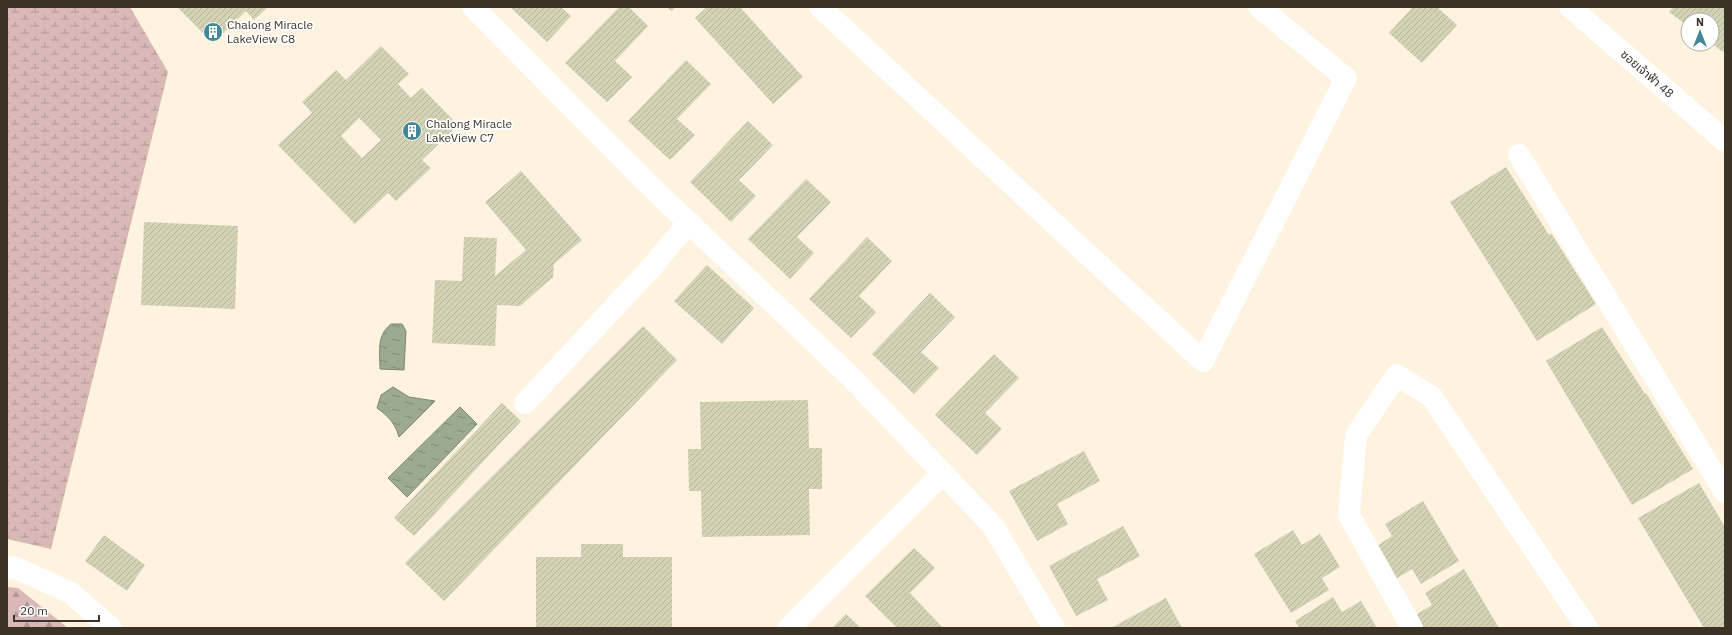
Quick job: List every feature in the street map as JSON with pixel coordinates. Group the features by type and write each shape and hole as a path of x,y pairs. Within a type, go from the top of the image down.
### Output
{"street":[{"path":"473,7 689,222 851,377 993,526 1054,628"},
{"path":"820,7 1203,361 1346,78 1259,7"},
{"name":"ซอยเจ้าฟ้า 48","path":"1570,7 1725,141"},
{"path":"1519,155 1725,492"},
{"path":"525,403 651,268 689,222"},
{"path":"1412,628 1349,515 1356,435 1397,374 1432,398 1587,628"},
{"path":"789,628 943,473"},
{"path":"7,567 16,568 71,593 111,628"}],"green space":[{"path":"7,7 130,7 168,72 51,549 7,539"},
{"path":"7,587 18,588 68,628 7,628"}],"water":[{"path":"391,324 402,324 406,331 404,370 380,369 381,339 386,329"},
{"path":"393,387 409,397 435,401 399,437 396,428 391,421 377,408 381,395"},
{"path":"460,407 477,424 407,497 388,478"}],"building":[{"name":"Chalong Miracle LakeView C8","path":"177,7 268,7 254,20 246,11 213,43"},
{"path":"510,7 561,7 571,16 547,42"},
{"path":"619,7 629,7 648,26 615,61 632,77 607,102 565,63"},
{"path":"667,7 676,7 671,11"},
{"path":"707,7 740,7 803,77 773,104 695,18"},
{"path":"1413,7 1437,7 1457,25 1422,63 1389,33"},
{"path":"1673,7 1725,7 1725,49 1723,52 1720,50 1720,12 1680,12 1680,20 1669,12"},
{"name":"Chalong Miracle LakeView C7","path":"381,46 409,74 398,84 411,98 422,88 458,125 422,160 431,168 396,201 388,193 355,224 278,145 312,113 302,102 336,70 346,80","holes":["359,118 381,140 362,158 341,136"]},
{"path":"686,60 711,84 677,119 695,135 670,160 628,121"},
{"path":"748,121 773,145 739,180 756,196 731,222 690,182"},
{"path":"1506,167 1549,235 1551,233 1596,304 1537,341 1450,202"},
{"path":"521,171 582,240 554,264 553,277 520,306 497,305 495,346 432,343 435,280 462,281 464,237 497,238 495,276 526,250 485,202"},
{"path":"806,179 831,202 797,237 814,253 790,279 748,239"},
{"path":"144,222 238,226 235,309 141,305"},
{"path":"867,237 892,261 859,296 876,312 851,338 809,299"},
{"path":"707,265 754,308 722,344 674,301"},
{"path":"930,293 955,317 921,352 939,368 914,394 872,354"},
{"path":"643,326 677,360 444,601 405,563"},
{"path":"1602,327 1645,394 1646,393 1693,469 1632,505 1546,361"},
{"path":"994,354 1019,378 985,413 1002,429 977,455 935,415"},
{"path":"808,400 809,448 822,448 822,489 809,489 810,535 702,537 701,491 689,491 688,449 701,449 700,402"},
{"path":"502,403 521,421 414,536 394,518"},
{"path":"1084,451 1100,481 1057,504 1068,524 1037,541 1009,491"},
{"path":"1699,483 1725,527 1725,628 1704,628 1638,518"},
{"path":"1423,501 1459,561 1421,584 1412,569 1394,580 1374,548 1392,536 1385,524"},
{"path":"1123,526 1140,556 1097,579 1108,600 1076,616 1049,566"},
{"path":"1293,530 1302,545 1320,534 1340,567 1322,578 1329,590 1291,613 1254,554"},
{"path":"104,535 145,565 127,591 85,561"},
{"path":"581,544 623,544 623,557 672,557 672,628 536,628 536,557 581,557"},
{"path":"914,548 935,568 910,593 943,628 897,628 865,596"},
{"path":"1464,569 1499,628 1421,628 1414,616 1432,605 1425,593"},
{"path":"1333,597 1342,612 1361,601 1377,628 1299,628 1295,621"},
{"path":"1166,598 1182,628 1111,628"},
{"path":"846,614 861,628 832,628"}],"place":[{"name":"Chalong Miracle LakeView C8","path":"213,32"},
{"name":"Chalong Miracle LakeView C7","path":"412,131"}]}
